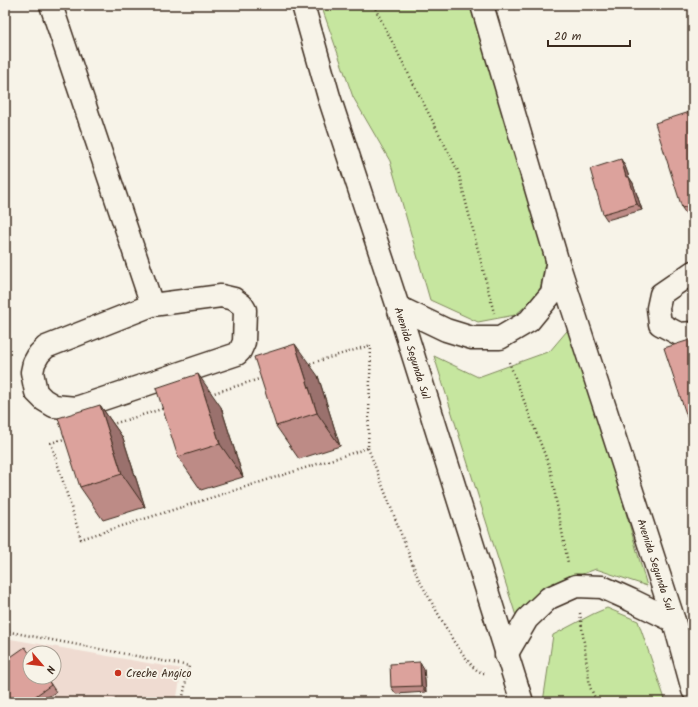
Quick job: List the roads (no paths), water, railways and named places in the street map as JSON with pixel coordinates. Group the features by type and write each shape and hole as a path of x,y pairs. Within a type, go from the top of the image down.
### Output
{"main road":[{"path":"51,5 152,305"},
{"name":"Avenida Segunda Sul","path":"303,5 329,97 398,307 522,702"},
{"name":"Avenida Segunda Sul","path":"482,5 558,263 674,621 693,690"},
{"path":"398,307 446,330 472,338 500,338 529,321 552,293 558,263"},
{"path":"693,272 661,294 658,308 660,324 678,334 693,333"},
{"path":"221,296 234,299 242,305 245,310 244,342 238,354 76,408 54,406 44,400 36,392 32,372 34,363 39,354 46,347 152,305 221,296"},
{"path":"506,654 527,619 538,608 549,598 576,586 602,587 674,621"}],"place":[{"name":"Creche Angico","path":"118,673"}]}
